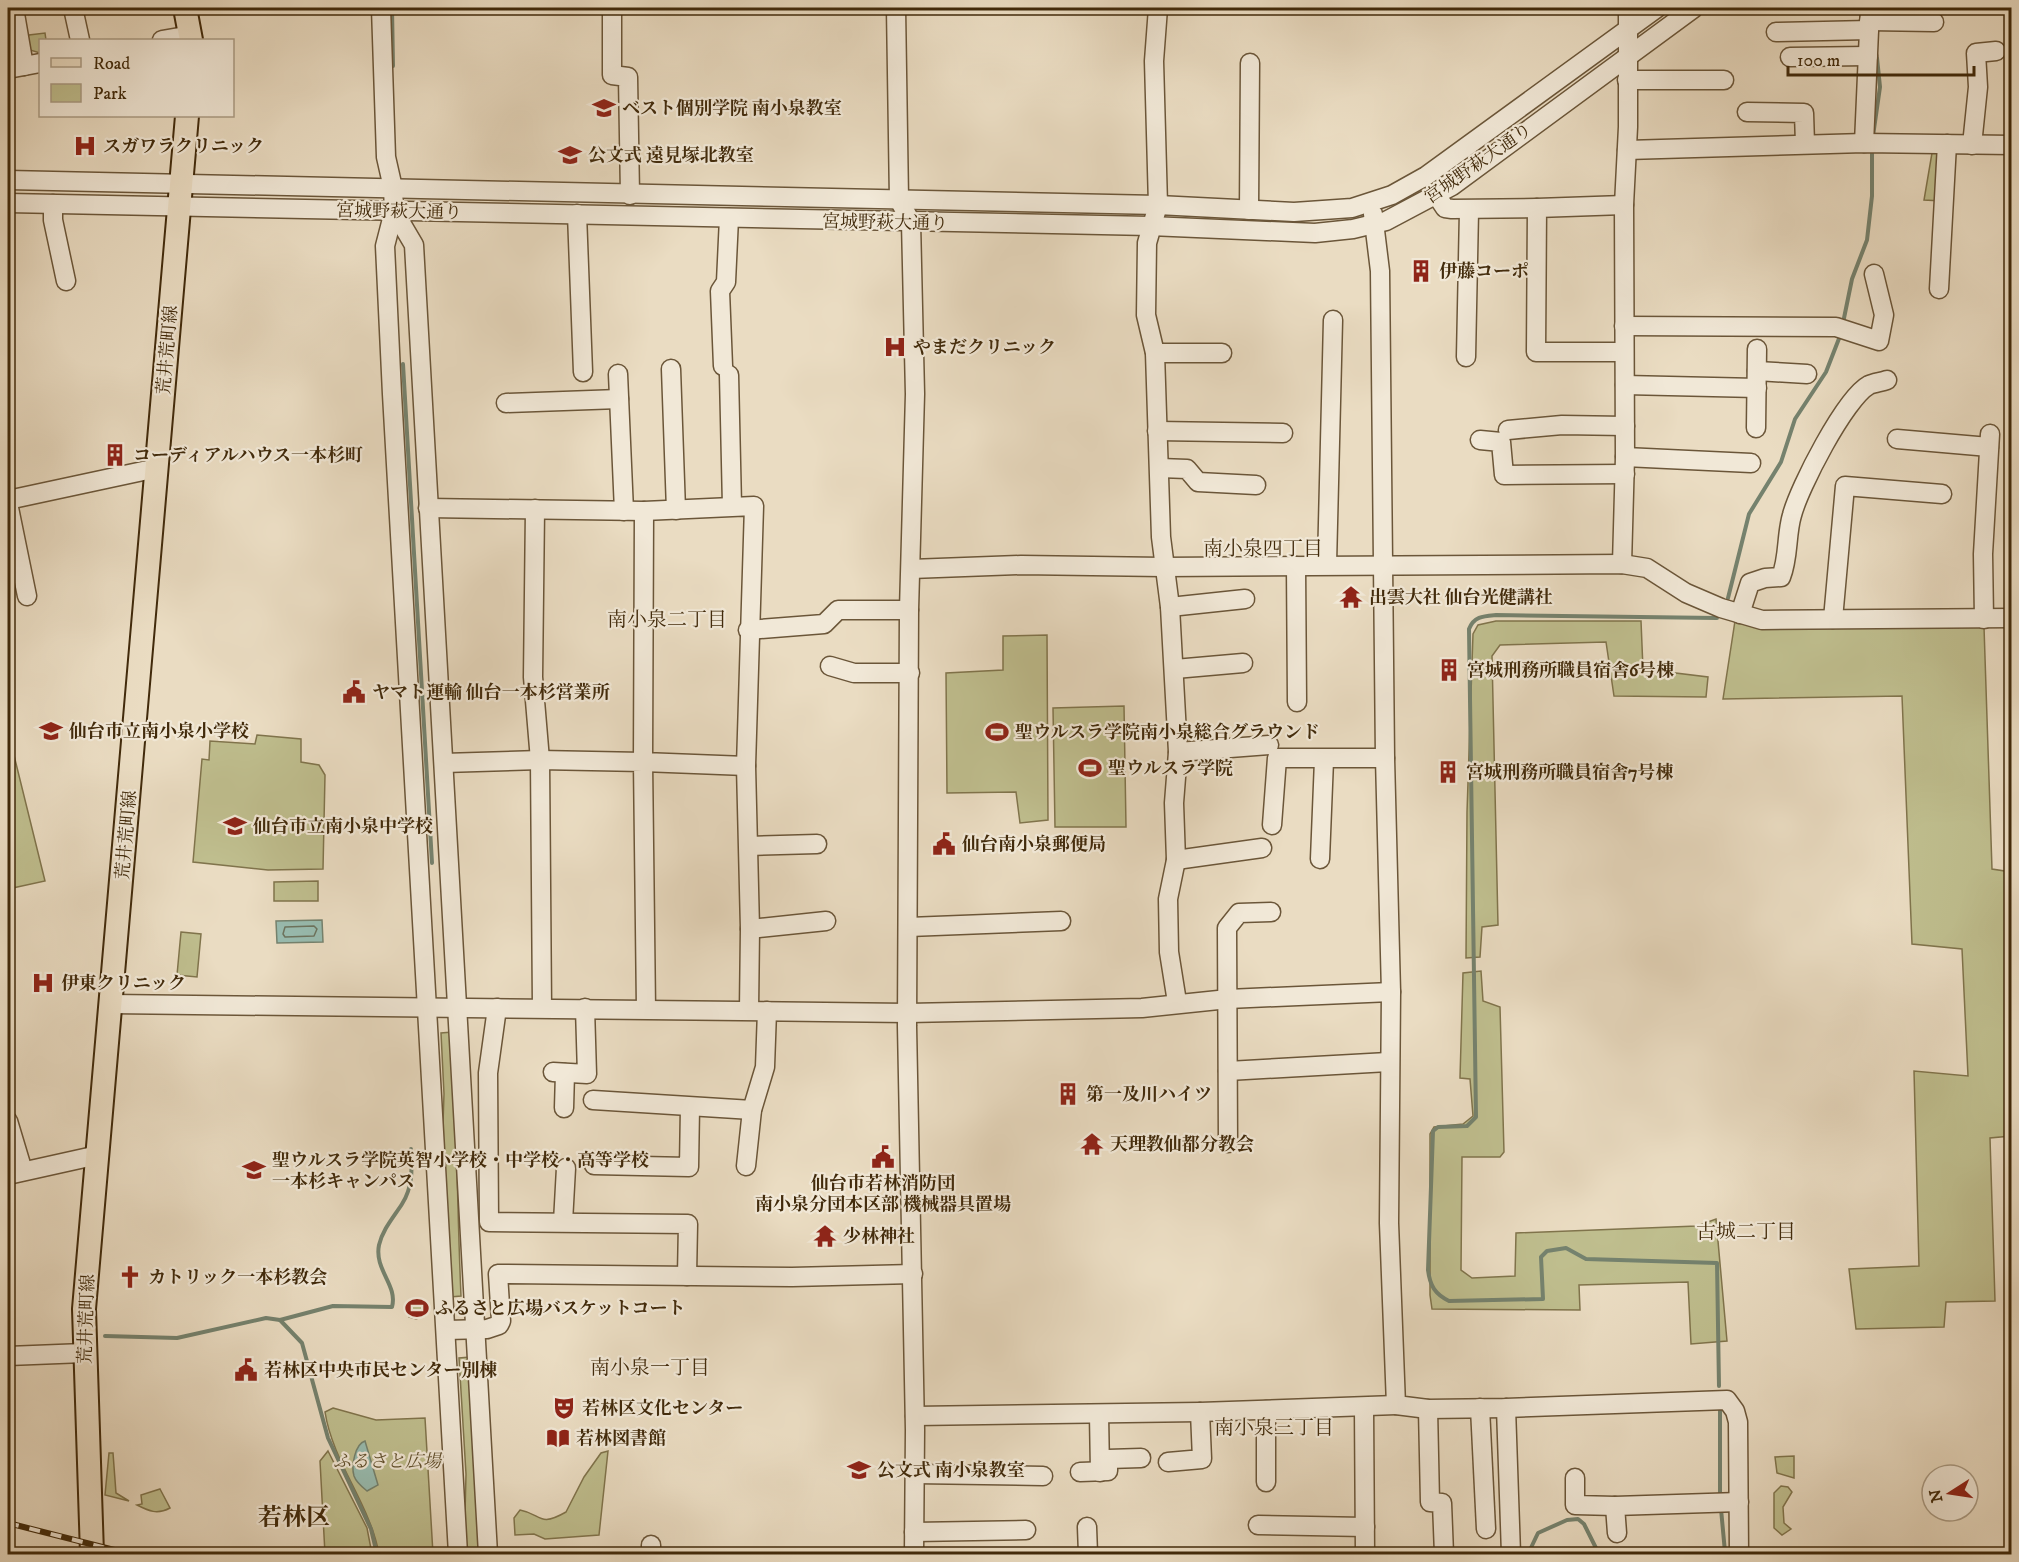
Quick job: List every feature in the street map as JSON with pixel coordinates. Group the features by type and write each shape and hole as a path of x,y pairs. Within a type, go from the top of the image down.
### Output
{"main road":[{"path":"185,8 191,38"},
{"name":"荒井荒町線","path":"92,1554 84,1309 187,117"}],"street":[{"path":"14,8 24,66"},
{"path":"74,8 80,39"},
{"path":"381,8 386,157 393,188 394,211 385,246 458,1554"},
{"path":"612,8 612,75 628,77 630,195"},
{"path":"896,8 899,200 911,222 915,394 909,610 908,1013 915,1416 914,1554"},
{"path":"1158,8 1154,60 1158,205 1150,226 1147,243 1146,315 1155,353 1163,567 1170,607 1179,752 1174,803 1176,860 1168,899 1169,952 1177,1002"},
{"path":"1622,564 1625,466 1624,205 1627,150 1628,8"},
{"name":"宮城野萩大通り","path":"8,203 53,204 181,195 393,188 1158,205 1249,210 1306,211 1352,208 1372,202 1426,176 1657,8"},
{"name":"宮城野萩大通り","path":"8,180 394,211 1150,226 1304,233 1337,232 1375,225 1437,196 1694,8"},
{"path":"1864,143 1870,20"},
{"path":"1776,32 1870,20 1934,22"},
{"path":"1972,145 1978,87 1976,54 1996,51"},
{"path":"1790,57 1868,56"},
{"path":"1249,210 1250,63"},
{"path":"1627,80 1724,80"},
{"path":"1747,112 1804,112 1805,144"},
{"path":"1627,150 1864,143 2012,145"},
{"path":"1940,289 1947,144"},
{"path":"1437,196 1445,208 1468,210 1624,205"},
{"path":"1372,202 1380,271 1382,565 1390,992 1389,1223 1396,1406"},
{"path":"53,204 53,220 66,281"},
{"path":"1538,208 1536,352 1624,352"},
{"path":"1466,357 1468,210"},
{"path":"394,211 414,245 488,1554"},
{"path":"577,214 583,372"},
{"path":"729,218 726,282 720,291 732,506"},
{"path":"1624,326 1836,327 1879,341 1884,315 1874,274"},
{"path":"1327,564 1333,320"},
{"path":"1756,428 1757,349"},
{"path":"1155,353 1222,353"},
{"path":"671,369 676,510"},
{"path":"618,374 624,511"},
{"path":"1625,385 1757,380 1807,374"},
{"path":"1740,614 1750,584 1765,578 1781,578 1786,564 1791,517 1801,486 1849,408 1868,386 1887,380"},
{"path":"506,403 619,399"},
{"path":"1508,430 1562,425 1625,426"},
{"path":"1157,431 1283,433"},
{"path":"1897,439 1990,440 1983,554 1984,619"},
{"path":"1480,440 1501,442 1504,475 1625,466 1751,463"},
{"path":"27,596 8,502 157,468"},
{"path":"1160,468 1187,469 1198,482 1256,485"},
{"path":"1833,619 1845,486 1942,494"},
{"path":"428,508 644,511 754,506 748,630 746,766 749,846 749,1010"},
{"path":"536,509 533,677 540,760 542,1008"},
{"path":"644,511 643,762 646,1009"},
{"path":"911,569 1020,565 1163,567 1327,564 1622,564 1647,568 1686,593 1762,620 2012,618"},
{"path":"1296,566 1297,702"},
{"path":"1170,607 1245,599"},
{"path":"748,630 824,624 838,610 909,610"},
{"path":"1175,669 1243,663"},
{"path":"830,666 854,673 910,673"},
{"path":"1179,752 1269,745"},
{"path":"1272,825 1277,758 1324,760 1385,758"},
{"path":"444,763 540,760 746,766"},
{"path":"1320,859 1324,760"},
{"path":"749,846 817,844"},
{"path":"1176,860 1262,848"},
{"path":"1228,1143 1227,928 1239,913 1271,912"},
{"path":"750,929 826,921"},
{"path":"909,927 1061,921"},
{"path":"111,1004 908,1013 1142,1008 1177,1002 1390,992"},
{"path":"497,1008 488,1073 489,1222 688,1224 687,1276"},
{"path":"564,1108 559,1072 587,1074 585,1008"},
{"path":"746,1166 753,1110 765,1067 767,1011"},
{"path":"1228,1071 1388,1062"},
{"path":"593,1100 753,1110"},
{"path":"594,1165 689,1167 690,1107"},
{"path":"8,1121 15,1173 98,1155"},
{"path":"466,1162 488,1161"},
{"path":"563,1222 566,1168"},
{"path":"446,1330 495,1328 501,1322 498,1274 687,1276 913,1274"},
{"path":"8,1356 84,1353"},
{"path":"915,1416 1200,1412 1396,1406 1428,1409 1506,1408 1726,1400 1735,1411 1738,1422 1739,1554"},
{"path":"1364,1408 1365,1554"},
{"path":"1480,1408 1486,1529"},
{"path":"1506,1408 1511,1554"},
{"path":"1428,1409 1430,1502 1442,1503 1444,1554"},
{"path":"1266,1410 1266,1482"},
{"path":"1168,1462 1202,1459 1200,1412"},
{"path":"1099,1414 1100,1472"},
{"path":"1080,1472 1108,1472 1108,1459 1141,1458"},
{"path":"915,1474 1043,1476"},
{"path":"1575,1478 1575,1505 1739,1502"},
{"path":"1615,1506 1617,1533"},
{"path":"1258,1525 1365,1527"},
{"path":"1088,1527 1088,1554"},
{"path":"914,1532 1026,1530"}],"green space":[{"path":"45,33 46,39 39,39 39,53 30,50 27,38 29,35"},
{"path":"1933,147 1943,147 1942,201 1924,200"},
{"path":"1496,621 1641,621 1643,669 1708,677 1706,697 1614,696 1606,642 1500,645 1492,656 1498,925 1482,927 1480,957 1466,958 1467,812 1473,634 1478,625"},
{"path":"1735,621 1984,627 1992,869 2011,872 2011,1136 1990,1138 1995,1301 1946,1302 1944,1327 1856,1329 1849,1269 1919,1266 1914,1071 1968,1076 1962,949 1912,944 1902,696 1723,699"},
{"name":"聖ウルスラ学院南小泉総合グラウンド","path":"1047,635 1048,820 1020,823 1016,792 947,793 946,673 1003,670 1003,636"},
{"name":"聖ウルスラ学院","path":"1124,706 1126,827 1055,827 1053,708"},
{"path":"8,731 45,881 8,889"},
{"path":"257,735 301,739 301,762 319,765 325,775 323,869 268,870 193,862 202,759 209,760 210,741 255,744"},
{"path":"318,881 318,901 274,901 274,882"},
{"path":"181,932 201,934 197,977 177,975"},
{"path":"1481,971 1483,1001 1500,1007 1504,1152 1500,1157 1462,1157 1461,1270 1472,1278 1515,1276 1516,1233 1697,1226 1716,1219 1727,1341 1691,1344 1688,1282 1579,1285 1580,1310 1432,1309 1430,1295 1430,1134 1434,1127 1463,1124 1473,1116 1470,1079 1460,1078 1463,973"},
{"path":"452,1032 461,1296 450,1297 442,1152 444,1094 441,1033"},
{"name":"ふるさと広場バスケットコート","path":"424,1300 425,1316 416,1319 409,1317 408,1301"},
{"path":"470,1357 480,1554 464,1554 466,1474 459,1358"},
{"name":"ふるさと広場","path":"333,1408 376,1420 425,1418 433,1554 379,1554 368,1518 329,1431 325,1412"},
{"path":"328,1451 367,1528 372,1554 325,1554 320,1461"},
{"path":"608,1451 599,1535 545,1539 534,1534 515,1535 514,1518 520,1510 545,1519 557,1517 566,1512 584,1477 601,1453"},
{"path":"109,1453 113,1453 116,1493 129,1501 105,1495"},
{"path":"1794,1456 1794,1478 1777,1473 1775,1457"},
{"path":"1781,1486 1788,1487 1792,1492 1783,1507 1784,1523 1791,1529 1782,1535 1774,1528 1774,1493"},
{"path":"160,1489 170,1508 153,1511 137,1505 142,1504 141,1495"}],"water":[{"path":"322,920 323,942 277,943 276,921"},
{"path":"365,1441 378,1485 367,1491 356,1480 353,1472 356,1451"}],"waterway":[{"path":"392,8 393,66"},
{"path":"1873,136 1880,87 1877,58"},
{"path":"1843,323 1852,279 1867,240 1872,196 1872,152"},
{"path":"1728,598 1749,514 1781,462 1795,419 1826,372 1840,336"},
{"path":"403,364 432,863"},
{"path":"1717,618 1496,615 1477,619 1469,629 1476,1117 1467,1126 1438,1127 1433,1131 1428,1270 1434,1289 1449,1301 1543,1299 1541,1257 1547,1251 1566,1248 1586,1259 1717,1263 1719,1386"},
{"path":"105,1336 177,1338 266,1318 280,1320 333,1306 392,1307 392,1292 380,1262 379,1245 386,1229 406,1198 410,1184 411,1149"},
{"path":"280,1320 302,1343 328,1438 371,1529 377,1554"},
{"path":"1720,1409 1720,1497"},
{"path":"1719,1554 1725,1552 1721,1509"},
{"path":"1528,1554 1538,1533 1567,1520 1578,1519 1584,1524 1599,1554"}],"railway":[{"path":"8,1523 130,1554"}],"place":[{"name":"ベスト個別学院 南小泉教室","path":"604,108"},
{"name":"スガワラクリニック","path":"85,146"},
{"name":"公文式 遠見塚北教室","path":"570,155"},
{"name":"伊藤コーポ","path":"1421,271"},
{"name":"やまだクリニック","path":"895,347"},
{"name":"コーディアルハウス一本杉町","path":"115,455"},
{"name":"出雲大社 仙台光健講社","path":"1351,597"},
{"name":"宮城刑務所職員宿舎6号棟","path":"1449,670"},
{"name":"ヤマト運輸 仙台一本杉営業所","path":"354,692"},
{"name":"仙台市立南小泉小学校","path":"51,731"},
{"name":"聖ウルスラ学院南小泉総合グラウンド","path":"997,732"},
{"name":"聖ウルスラ学院","path":"1090,768"},
{"name":"宮城刑務所職員宿舎7号棟","path":"1448,772"},
{"name":"仙台市立南小泉中学校","path":"235,826"},
{"name":"仙台南小泉郵便局","path":"944,844"},
{"name":"伊東クリニック","path":"43,983"},
{"name":"第一及川ハイツ","path":"1068,1094"},
{"name":"天理教仙都分教会","path":"1092,1144"},
{"name":"仙台市若林消防団 南小泉分団本区部 機械器具置場","path":"883,1157"},
{"name":"聖ウルスラ学院英智小学校・中学校・高等学校 一本杉キャンパス","path":"254,1170"},
{"name":"少林神社","path":"825,1236"},
{"name":"カトリック一本杉教会","path":"130,1277"},
{"name":"ふるさと広場バスケットコート","path":"417,1308"},
{"name":"若林区中央市民センター別棟","path":"246,1370"},
{"name":"若林区文化センター","path":"564,1408"},
{"name":"若林図書館","path":"558,1438"},
{"name":"公文式 南小泉教室","path":"859,1470"}],"district":[{"name":"南小泉四丁目","path":"1263,548"},
{"name":"南小泉二丁目","path":"667,619"},
{"name":"古城二丁目","path":"1746,1231"},
{"name":"南小泉一丁目","path":"650,1367"},
{"name":"南小泉三丁目","path":"1274,1427"},
{"name":"若林区","path":"294,1517"}]}
